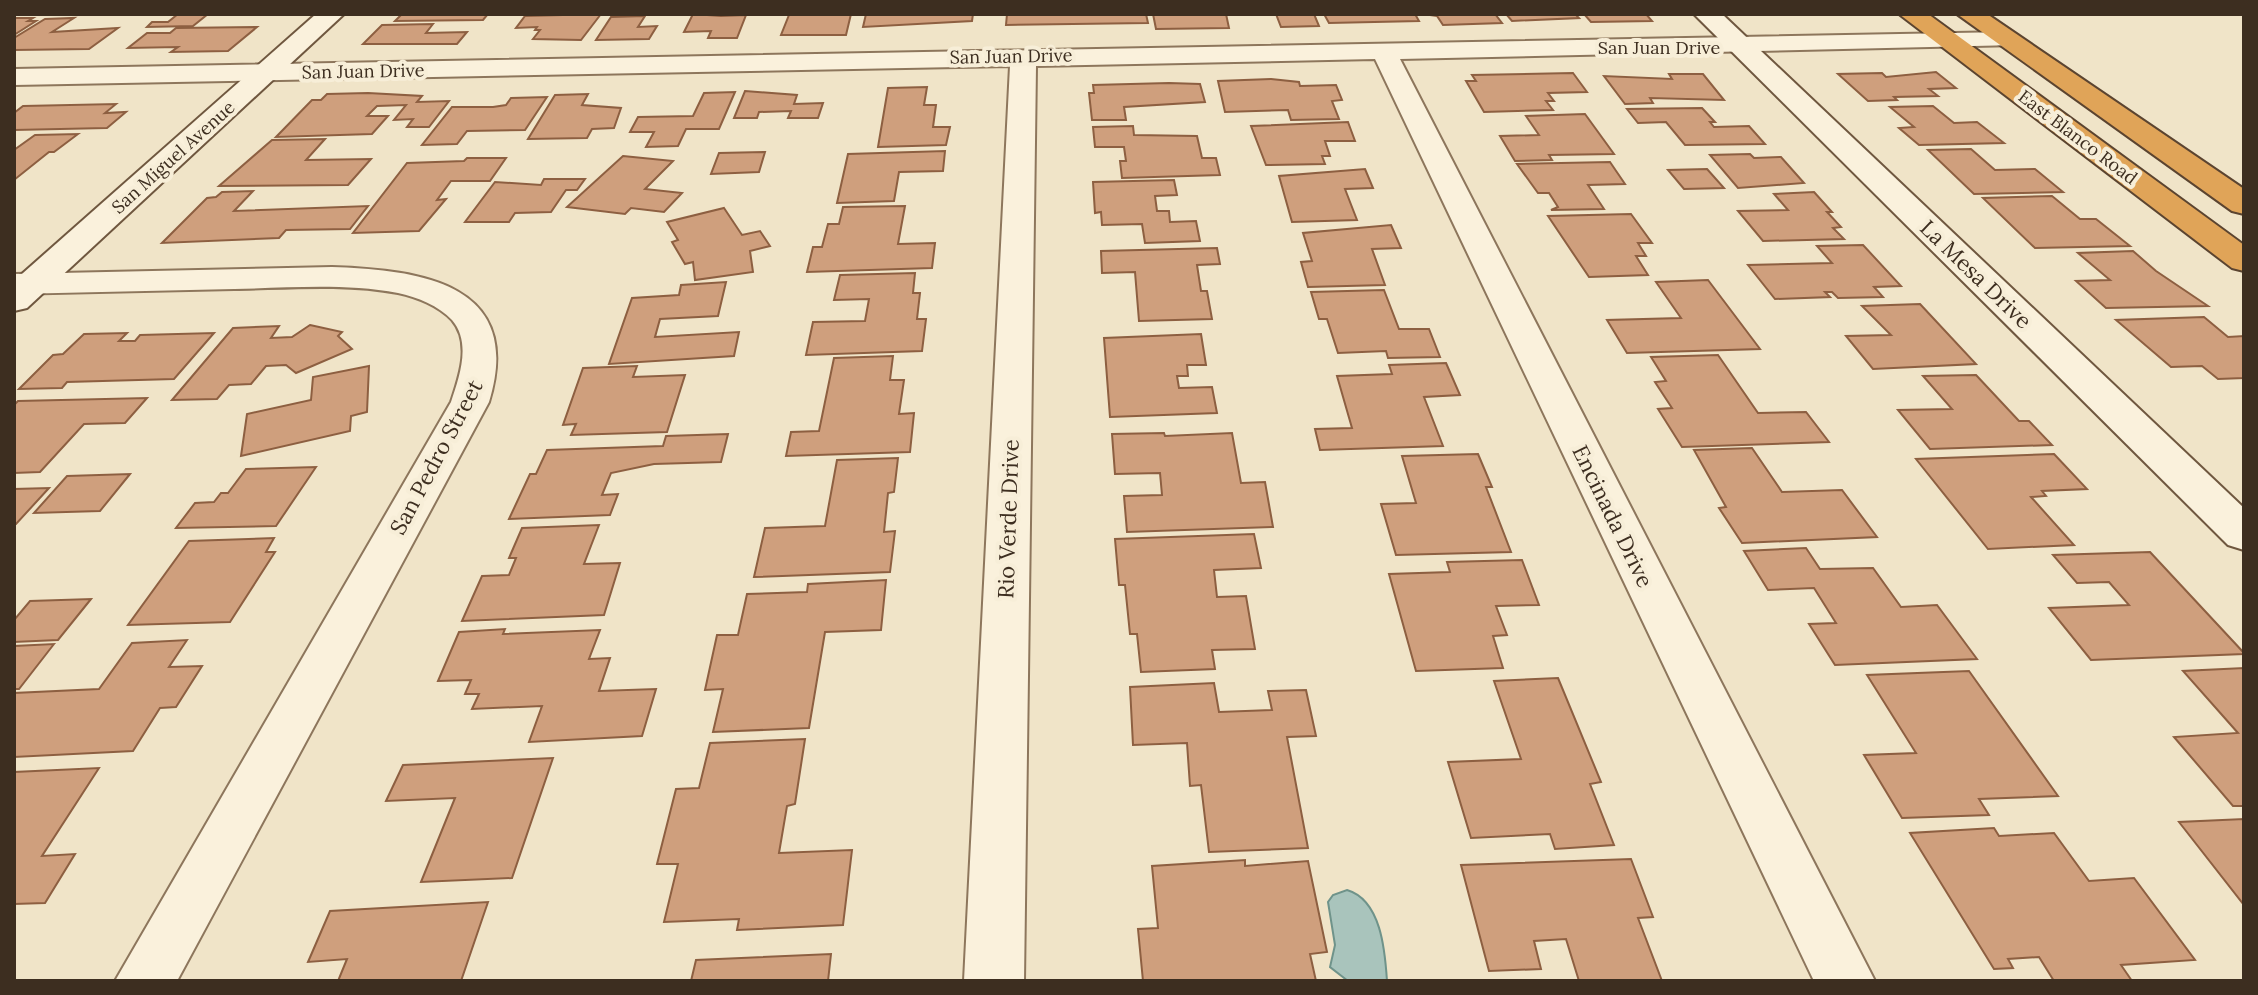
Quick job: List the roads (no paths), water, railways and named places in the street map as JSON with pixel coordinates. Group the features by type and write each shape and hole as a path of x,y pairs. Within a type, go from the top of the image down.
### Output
{"highway":[{"name":"East Blanco Road","path":"1912,14 2244,261"},
{"name":"East Blanco Road","path":"1970,14 2244,204"}],"street":[{"name":"San Miguel Avenue","path":"20,289 331,14"},
{"name":"La Mesa Drive","path":"1707,14 2244,534"},
{"name":"San Juan Drive","path":"14,77 2008,40"},
{"name":"Encinada Drive","path":"1383,50 1845,981"},
{"name":"Rio Verde Drive","path":"994,981 1023,56"},
{"name":"San Pedro Street","path":"20,289 302,277 393,282 427,290 453,304 470,319 480,341 481,369 470,402 145,981"}],"water":[{"path":"1347,890 1367,904 1374,915 1385,955 1387,981 1348,981 1330,967 1335,945 1328,902 1333,895"}]}
